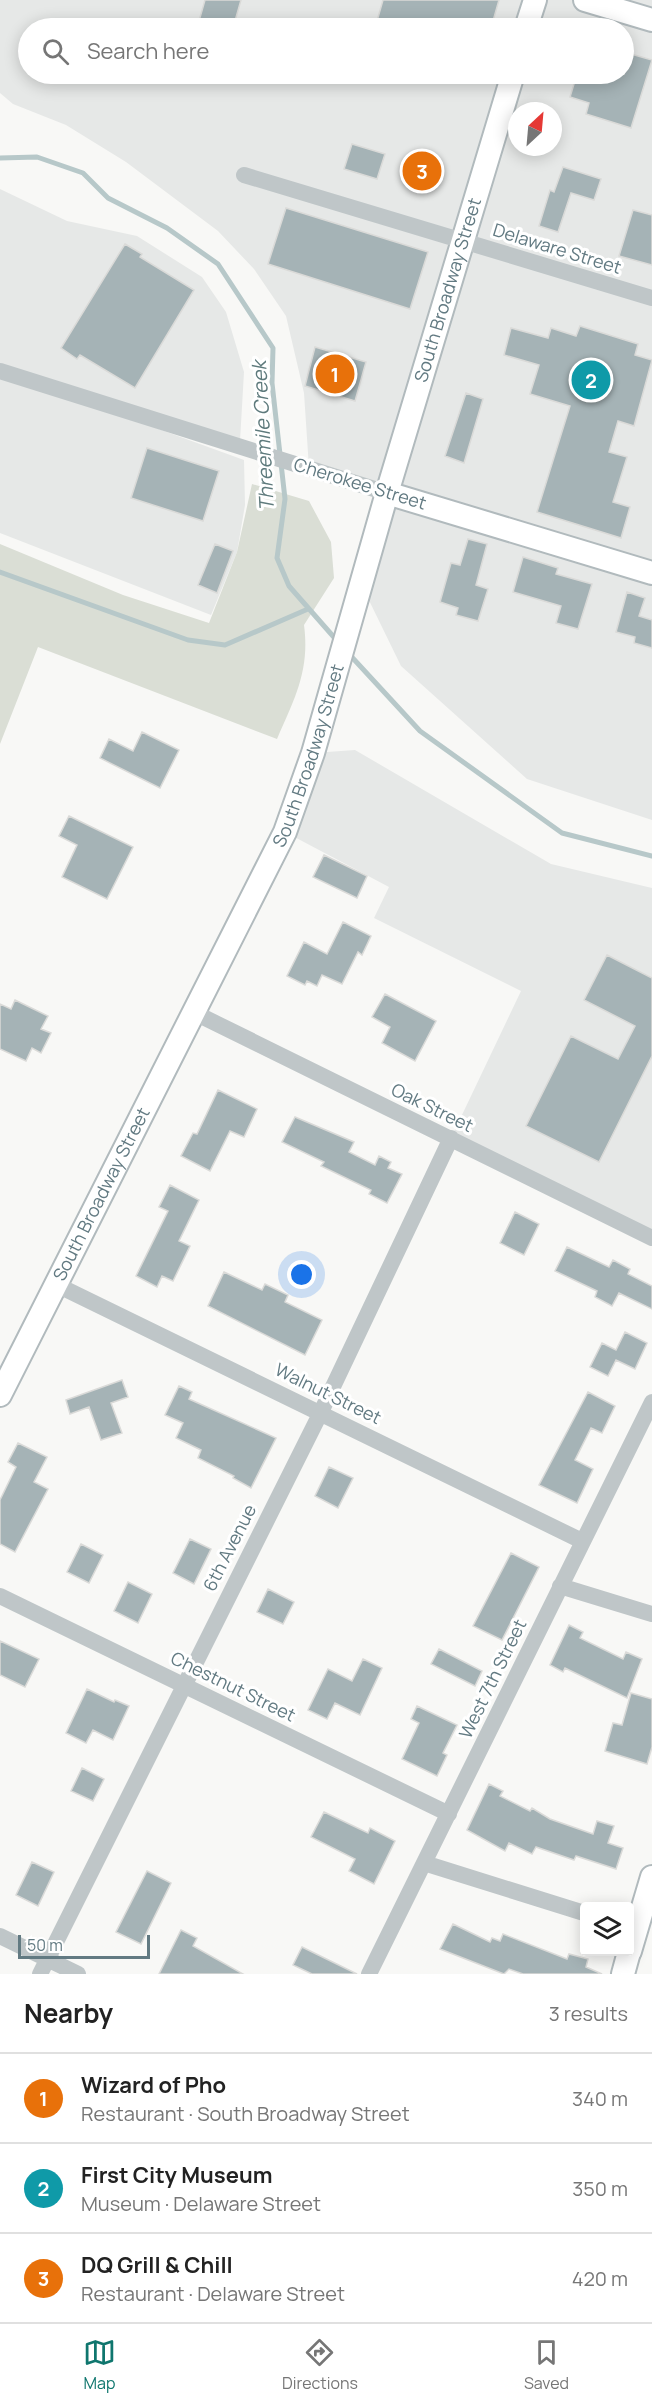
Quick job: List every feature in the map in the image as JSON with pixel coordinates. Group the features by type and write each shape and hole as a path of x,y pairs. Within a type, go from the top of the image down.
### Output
{"street":[{"path":"529,18 535,0"},
{"path":"585,0 652,20"},
{"name":"South Broadway Street","path":"0,1395 285,832 313,753 387,493 510,84"},
{"name":"Delaware Street","path":"244,176 652,298"},
{"name":"Cherokee Street","path":"0,371 231,445 652,573"},
{"name":"Oak Street","path":"195,1013 652,1238"},
{"name":"6th Avenue","path":"44,1967 321,1412 451,1138"},
{"name":"Walnut Street","path":"55,1284 582,1541"},
{"name":"West 7th Street","path":"369,1974 652,1402"},
{"path":"560,1586 652,1614"},
{"name":"Chestnut Street","path":"0,1596 449,1814"},
{"path":"424,1863 580,1911"},
{"path":"639,1930 652,1876"},
{"path":"0,1936 44,1967 78,1974"},
{"path":"622,1974 627,1956"}],"shaded area":[{"path":"0,0 652,0 652,820 527,779 401,666 362,586 387,493 309,468 304,393 286,316 254,269 218,231 126,162 66,125 13,104 0,93"},
{"path":"0,189 67,221 137,236 202,277 226,312 244,372 240,441 7,374 244,460 245,505 237,552 211,615 0,533"},
{"path":"252,484 309,501 331,542 334,578 304,625 305,656 300,684 277,739 38,647 0,744 0,544 123,595 209,623 237,552"},
{"path":"355,750 551,864 652,888 652,1238 451,1138 521,991 374,918 389,887 285,832 313,753"}],"building":[{"path":"205,0 241,0 236,18 200,18"},
{"path":"383,0 499,0 494,18 378,18"},
{"path":"634,55 652,60 631,128 586,114 589,103 570,97 574,84 634,84"},
{"path":"352,144 385,154 377,179 344,169"},
{"path":"418,154 439,173 425,187 405,168"},
{"path":"563,167 601,179 594,200 571,193 558,232 539,226 550,190 554,192"},
{"path":"286,208 428,252 410,309 268,264"},
{"path":"633,210 652,215 652,265 619,256"},
{"path":"125,244 142,254 140,257 194,290 135,388 80,355 77,359 61,348"},
{"path":"580,326 638,344 635,355 652,360 634,426 618,421 609,452 627,457 613,502 630,507 621,538 537,512 570,406 530,394 539,365 504,355 511,328 548,338 551,328 576,336"},
{"path":"315,347 366,362 355,401 305,386"},
{"path":"466,393 483,399 464,463 445,456"},
{"path":"147,448 219,471 203,521 131,498"},
{"path":"468,539 487,544 476,585 488,589 478,621 456,615 458,608 440,602 451,563 460,565"},
{"path":"215,544 233,551 217,593 198,585"},
{"path":"523,557 558,568 556,574 592,584 578,629 556,623 561,606 513,592"},
{"path":"627,592 645,598 639,616 652,620 652,648 634,643 635,637 616,632"},
{"path":"142,732 179,750 160,788 100,758 109,739 133,751"},
{"path":"69,816 133,847 107,899 62,877 77,845 59,836"},
{"path":"324,855 367,876 357,898 313,877"},
{"path":"343,922 371,936 362,955 358,952 342,984 322,975 317,986 307,981 305,985 287,976 304,942 327,954"},
{"path":"607,955 652,978 652,1056 599,1162 526,1126 571,1036 618,1059 635,1026 584,1000"},
{"path":"385,994 436,1021 415,1061 382,1043 390,1027 372,1017"},
{"path":"15,1000 48,1016 41,1029 51,1033 41,1053 32,1048 26,1061 0,1049 0,1004 11,1009"},
{"path":"218,1090 257,1109 244,1137 230,1131 210,1171 181,1156 193,1133 197,1134"},
{"path":"295,1117 354,1142 349,1152 375,1165 379,1156 391,1162 388,1168 402,1174 387,1203 369,1194 371,1190 321,1166 324,1162 282,1142"},
{"path":"170,1185 199,1200 179,1241 190,1246 173,1281 162,1276 157,1287 136,1276 168,1211 159,1207"},
{"path":"515,1212 539,1224 524,1255 500,1243"},
{"path":"567,1247 609,1267 613,1260 630,1269 628,1274 652,1286 652,1309 619,1293 612,1306 595,1297 597,1291 555,1271"},
{"path":"224,1272 262,1290 265,1284 288,1295 285,1302 322,1320 305,1355 208,1306"},
{"path":"625,1332 647,1343 635,1369 616,1360 608,1376 590,1367 602,1343 616,1350"},
{"path":"122,1380 128,1397 111,1403 122,1433 101,1440 89,1407 70,1414 66,1400"},
{"path":"179,1386 192,1392 189,1399 276,1438 251,1488 233,1478 234,1476 198,1458 201,1450 176,1438 183,1423 165,1415"},
{"path":"588,1392 615,1406 602,1433 591,1428 575,1460 593,1469 577,1503 539,1485"},
{"path":"18,1443 47,1457 34,1482 48,1489 15,1552 0,1544 0,1500 16,1467 8,1462"},
{"path":"329,1467 353,1478 338,1508 315,1496"},
{"path":"190,1539 211,1549 194,1584 173,1573"},
{"path":"81,1544 103,1555 89,1583 67,1572"},
{"path":"511,1553 539,1567 502,1640 473,1626"},
{"path":"128,1582 152,1594 138,1623 114,1611"},
{"path":"268,1589 294,1602 283,1624 257,1612"},
{"path":"569,1625 583,1632 580,1638 623,1659 626,1652 642,1659 627,1698 565,1668 563,1672 550,1665"},
{"path":"0,1641 39,1659 25,1687 0,1675"},
{"path":"439,1649 482,1671 475,1686 431,1664"},
{"path":"363,1659 382,1668 360,1715 335,1703 327,1719 308,1710 328,1669 352,1681"},
{"path":"87,1689 114,1702 115,1700 129,1706 113,1740 93,1730 86,1743 66,1733"},
{"path":"631,1693 652,1699 652,1747 647,1764 605,1751 613,1723 622,1725"},
{"path":"417,1706 457,1725 443,1753 447,1755 437,1776 402,1759 419,1723 411,1719"},
{"path":"82,1768 104,1779 93,1801 71,1791"},
{"path":"489,1784 503,1791 500,1796 530,1811 532,1808 550,1819 593,1834 597,1821 614,1826 608,1843 623,1848 616,1869 576,1856 574,1860 536,1847 532,1854 509,1843 505,1851 467,1830"},
{"path":"324,1812 368,1833 370,1828 395,1841 374,1884 349,1871 355,1859 311,1837"},
{"path":"32,1862 54,1872 38,1906 16,1895"},
{"path":"147,1871 171,1883 141,1944 116,1932"},
{"path":"453,1924 490,1942 492,1938 500,1941 503,1934 567,1959 569,1954 588,1959 586,1967 602,1974 523,1974 509,1969 504,1974 440,1949"},
{"path":"181,1930 197,1938 193,1946 243,1974 159,1974"},
{"path":"302,1947 357,1974 312,1974 293,1965"}],"waterway":[{"name":"Threemile Creek","path":"0,158 37,157 83,173 108,198 167,228 218,264 273,348 272,383 285,499 277,558 289,586 339,643"},
{"path":"0,572 188,640 225,645 308,609"},
{"name":"Threemile Creek","path":"349,654 420,731 562,833 652,856"}],"place":[{"name":"DQ Grill & Chill","path":"422,171"},
{"name":"Wizard of Pho","path":"335,374"},
{"name":"First City Museum","path":"591,380"}]}
